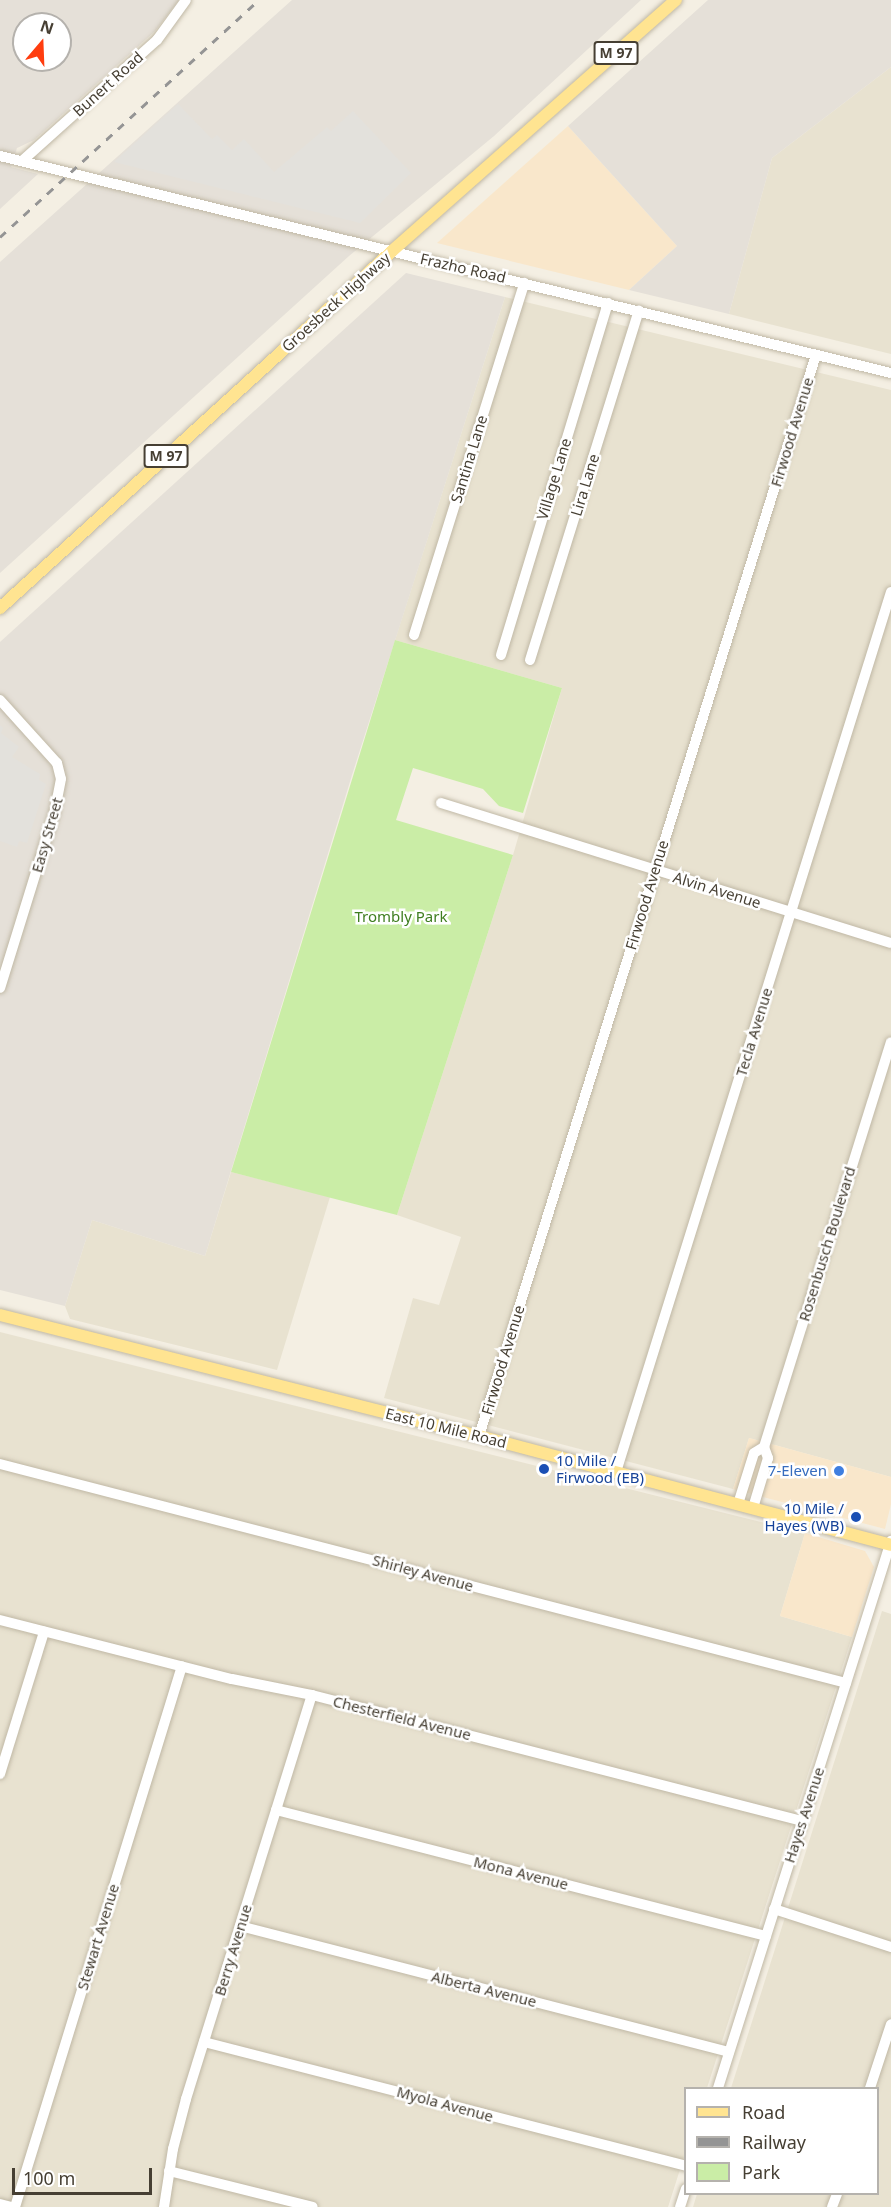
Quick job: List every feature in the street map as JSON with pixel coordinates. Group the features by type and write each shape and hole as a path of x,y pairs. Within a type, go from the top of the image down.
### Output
{"main road":[{"name":"Groesbeck Highway","path":"0,608 392,251 676,0"},
{"name":"East 10 Mile Road","path":"0,1315 891,1543"}],"street":[{"name":"Bunert Road","path":"22,161 157,40 186,0"},
{"name":"Frazho Road","path":"0,156 891,373"},
{"name":"Santina Lane","path":"414,635 524,283"},
{"name":"Village Lane","path":"501,655 608,303"},
{"name":"Lira Lane","path":"530,660 639,311"},
{"name":"Firwood Avenue","path":"479,1436 816,355"},
{"name":"Tecla Avenue","path":"616,1472 891,592"},
{"name":"Easy Street","path":"0,700 57,763 61,779 54,814 0,988"},
{"name":"Alvin Avenue","path":"441,803 891,944"},
{"name":"Rosenbusch Boulevard","path":"753,1508 768,1458 764,1447 891,1042"},
{"name":"Rosenbusch Boulevard","path":"738,1504 753,1453 764,1447"},
{"name":"Shirley Avenue","path":"0,1464 846,1683"},
{"name":"Hayes Avenue","path":"718,2087 891,1543"},
{"name":"Chesterfield Avenue","path":"0,1620 182,1666 312,1695 802,1821"},
{"path":"0,1774 44,1632"},
{"name":"Stewart Avenue","path":"13,2207 182,1666"},
{"name":"Berry Avenue","path":"164,2207 169,2171 186,2099 312,1695"},
{"name":"Mona Avenue","path":"276,1810 766,1936"},
{"path":"774,1909 891,1947"},
{"name":"Alberta Avenue","path":"240,1926 729,2052"},
{"path":"870,2087 891,2024"},
{"name":"Myola Avenue","path":"204,2042 684,2165"},
{"path":"169,2171 313,2207"},
{"path":"0,2204 13,2207"}],"shaded area":[{"path":"0,0 179,0 155,31 34,140 17,148 11,167 38,174 0,209"},
{"path":"292,0 641,0 494,136 349,256 0,573 0,262"},
{"path":"708,0 891,0 891,67 772,158 729,314 629,290 677,246 568,126"},
{"path":"891,67 891,354 729,314 772,158"},
{"path":"178,104 212,139 217,135 232,150 244,139 274,172 327,127 331,131 353,111 411,173 360,223 114,162"},
{"path":"568,126 677,246 629,290 437,243"},
{"path":"406,273 505,297 352,775 205,1256 92,1220 65,1306 0,1290 0,642"},
{"path":"505,297 891,390 891,1477 749,1438 733,1489 384,1398 413,1298 439,1305 461,1237 397,1215 513,855 562,688 395,640"},
{"path":"0,725 3,728 1,733 19,747 12,757 40,774 39,780 46,784 27,843 19,841 17,847 0,841"},
{"path":"231,1172 330,1197 277,1370 70,1319 65,1306 92,1220 205,1256"},
{"path":"0,1332 805,1533 780,1616 852,1637 707,2087 684,2087 684,2157 668,2207 0,2207"},
{"path":"749,1438 891,1477 891,1504 885,1529 733,1489"},
{"path":"805,1533 865,1551 874,1567 852,1637 780,1616"},
{"path":"882,1611 891,1614 891,2207 693,2207 697,2195 879,2195 879,2087 731,2087"}],"green space":[{"name":"Trombly Park","path":"395,640 562,688 523,813 499,806 483,789 413,768 396,820 513,855 397,1215 231,1172"}],"railway":[{"path":"0,237 259,0"}],"place":[{"name":"10 Mile / Firwood (EB)","path":"544,1469"},
{"name":"7-Eleven","path":"839,1471"},
{"name":"10 Mile / Hayes (WB)","path":"856,1517"}]}
